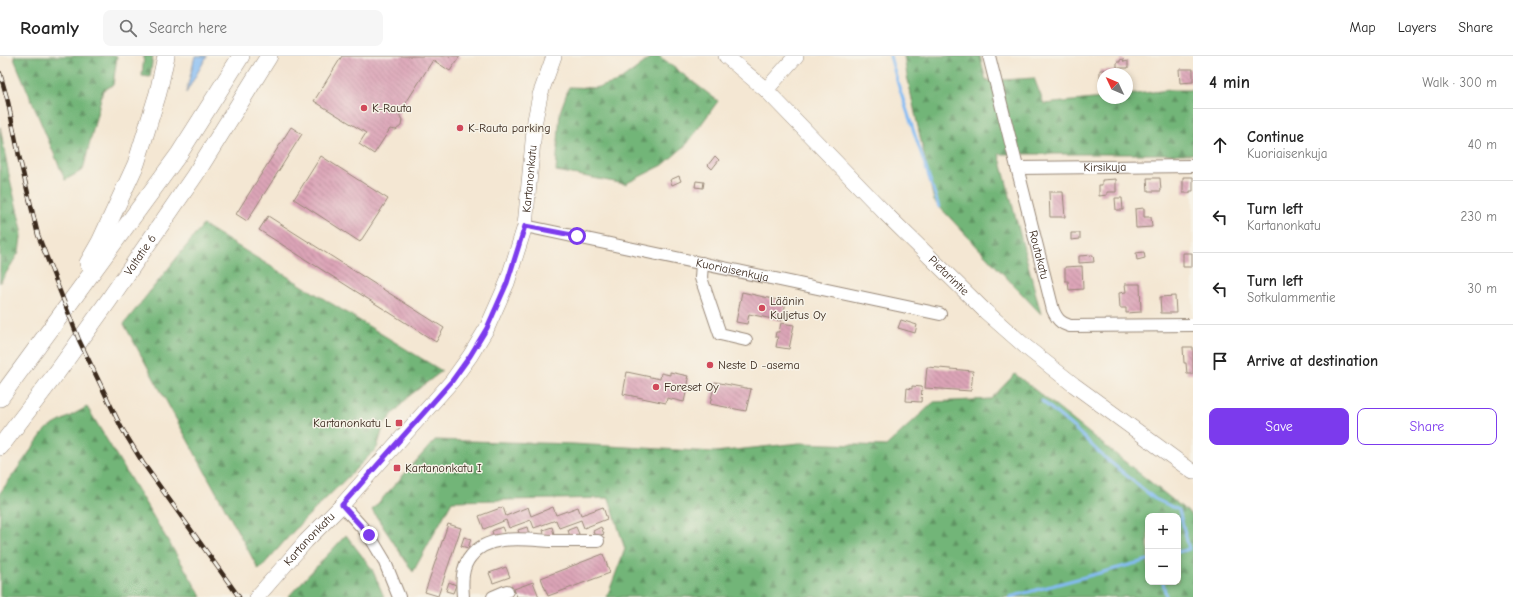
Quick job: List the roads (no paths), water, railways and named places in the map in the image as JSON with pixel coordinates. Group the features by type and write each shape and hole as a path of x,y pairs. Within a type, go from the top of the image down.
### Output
{"highway":[{"path":"54,325 100,242 136,164 158,93 166,56"},
{"path":"0,398 179,154 241,56"},
{"name":"Valtatie 6","path":"0,447 109,300 195,175 269,56"}],"main road":[{"name":"Kartanonkatu","path":"257,597 306,541 342,505 452,381 470,356 487,328 507,283 525,226 535,120 540,95 554,56"},
{"name":"Pietarintie","path":"726,56 766,90 913,241 985,311 1074,385 1193,472"},
{"path":"766,90 796,56"}],"street":[{"name":"Routakatu","path":"989,56 1053,310 1057,319 1070,326 1193,325"},
{"name":"Kirsikuja","path":"1017,168 1193,166"},
{"name":"Kuoriaisenkuja","path":"525,226 940,314"},
{"path":"702,263 701,278 720,334 746,340"},
{"path":"342,505 369,535 384,560 399,597"},
{"path":"463,597 462,579 465,565 470,556 486,545 509,540 598,541"},
{"path":"494,597 508,591"}],"water":[{"path":"195,56 207,56 186,93"}],"waterway":[{"path":"890,56 939,207"},
{"path":"1042,401 1074,428 1103,456 1155,499 1179,510 1189,549 1181,551"},
{"path":"1010,597 1145,561"},
{"path":"1164,585 1166,597"}],"railway":[{"path":"0,73 38,235 79,340 121,427 143,463 239,597"}],"place":[{"name":"K-Rauta","path":"364,108"},
{"name":"K-Rauta parking","path":"460,128"},
{"name":"Läänin Kuljetus Oy","path":"762,308"},
{"name":"Neste D -asema","path":"710,365"},
{"name":"Foreset Oy","path":"656,387"},
{"name":"Kartanonkatu L","path":"399,423"},
{"name":"Kartanonkatu I","path":"397,468"}]}
